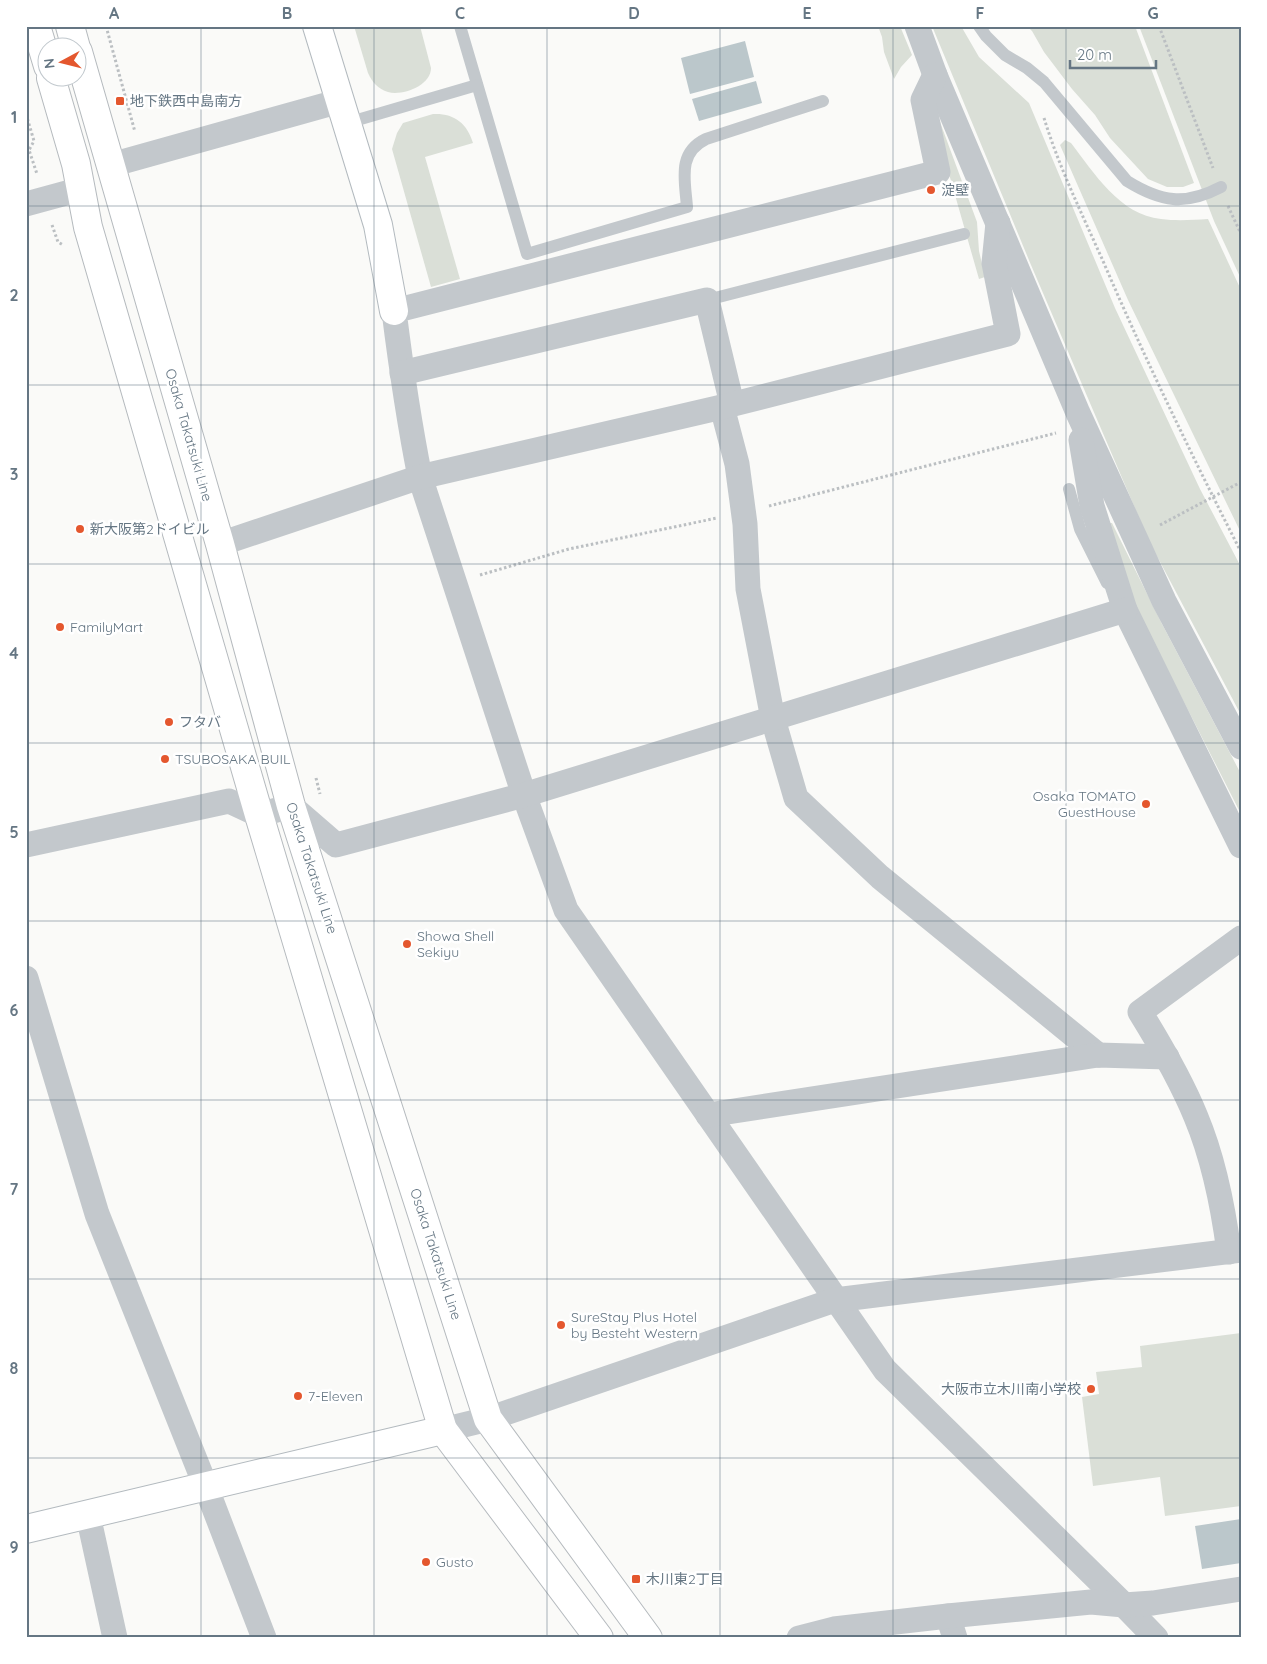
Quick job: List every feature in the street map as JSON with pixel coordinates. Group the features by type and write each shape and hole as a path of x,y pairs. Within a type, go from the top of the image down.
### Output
{"main road":[{"path":"36,26 40,38"},
{"path":"317,26 378,225 394,311"},
{"name":"Osaka Takatsuki Line","path":"88,87 220,544 292,806 488,1419 648,1638"},
{"path":"54,88 76,164 88,228 259,815 443,1430 600,1638"},
{"path":"26,1529 443,1430"}],"street":[{"path":"917,26 935,75 1078,413 1164,602 1241,747"},
{"path":"935,75 923,100 938,172 394,311 402,373 420,478 524,796 566,910 885,1370 1156,1638"},
{"path":"111,166 344,112"},
{"path":"26,204 81,189"},
{"path":"220,544 420,478 727,406 1008,334 994,263 998,223"},
{"path":"402,373 707,300 737,464 745,524 748,589 773,719 796,798 880,877 1098,1055"},
{"path":"1078,413 1092,506 1125,610 1241,846"},
{"path":"26,845 229,801 259,815 292,806 336,845 524,796 1125,610"},
{"path":"443,1430 488,1419 836,1300 1235,1251 1225,1218 1218,1184 1197,1119 1167,1057 1140,1012 1241,938"},
{"path":"26,978 97,1214 264,1638"},
{"path":"708,1115 1098,1055 1167,1057"},
{"path":"88,1514 115,1638"},
{"path":"799,1638 834,1629 952,1627 1091,1602 1124,1605 1153,1603 1241,1589"}],"lane":[{"path":"460,26 527,254 687,207 686,161 693,148 699,142 823,101"},
{"path":"979,26 1005,55 1027,68 1044,82 1127,181 1145,192 1165,198 1186,199 1206,195 1221,187"},
{"path":"344,112 477,85"},
{"path":"707,300 964,234"},
{"path":"1069,488 1080,529 1107,584 1125,610"}],"path":[{"path":"1158,26 1241,234"},
{"path":"1043,113 1053,147 1117,294 1212,496 1241,552"},
{"path":"1135,538 1241,482"}],"shaded area":[{"path":"354,26 420,26 431,68 426,80 421,85 408,91 394,93 384,91 378,87 368,73"},
{"path":"878,26 900,26 912,55 901,67 894,79 884,52"},
{"path":"932,26 961,26 979,57 1029,103 1115,308 1200,489 1241,567 1241,715 1149,541 1031,265"},
{"path":"1027,26 1135,26 1194,183 1183,187 1167,187 1148,179 1110,138 1095,115 1072,89 1044,52"},
{"path":"1139,26 1241,26 1241,279 1214,221"},
{"path":"745,41 754,77 690,94 681,58"},
{"path":"756,81 762,103 699,121 692,99"},
{"path":"433,114 447,115 459,121 467,130 473,143 425,157 460,279 431,287 392,149 397,133 403,123"},
{"path":"940,122 977,222 979,251 985,277 979,279 935,125"},
{"path":"1065,140 1071,143 1109,191 1133,210 1146,216 1161,219 1208,219 1241,290 1241,533 1128,300 1060,145"},
{"path":"1109,523 1112,523 1162,624 1241,774 1241,814 1136,608"},
{"path":"1241,1333 1241,1506 1165,1516 1160,1477 1093,1486 1082,1397 1099,1394 1096,1372 1142,1367 1140,1346"},
{"path":"1241,1519 1241,1563 1202,1569 1195,1526"}],"place":[{"name":"地下鉄西中島南方","path":"120,101"},
{"name":"淀壁","path":"931,190"},
{"name":"新大阪第2ドイビル","path":"80,529"},
{"name":"FamilyMart","path":"60,627"},
{"name":"フタバ","path":"169,722"},
{"name":"TSUBOSAKA BUIL","path":"165,759"},
{"name":"Osaka TOMATO GuestHouse","path":"1146,804"},
{"name":"Showa Shell Sekiyu","path":"407,944"},
{"name":"SureStay Plus Hotel by Besteht Western","path":"561,1325"},
{"name":"大阪市立木川南小学校","path":"1091,1389"},
{"name":"7-Eleven","path":"298,1396"},
{"name":"Gusto","path":"426,1562"},
{"name":"木川東2丁目","path":"636,1579"}]}
